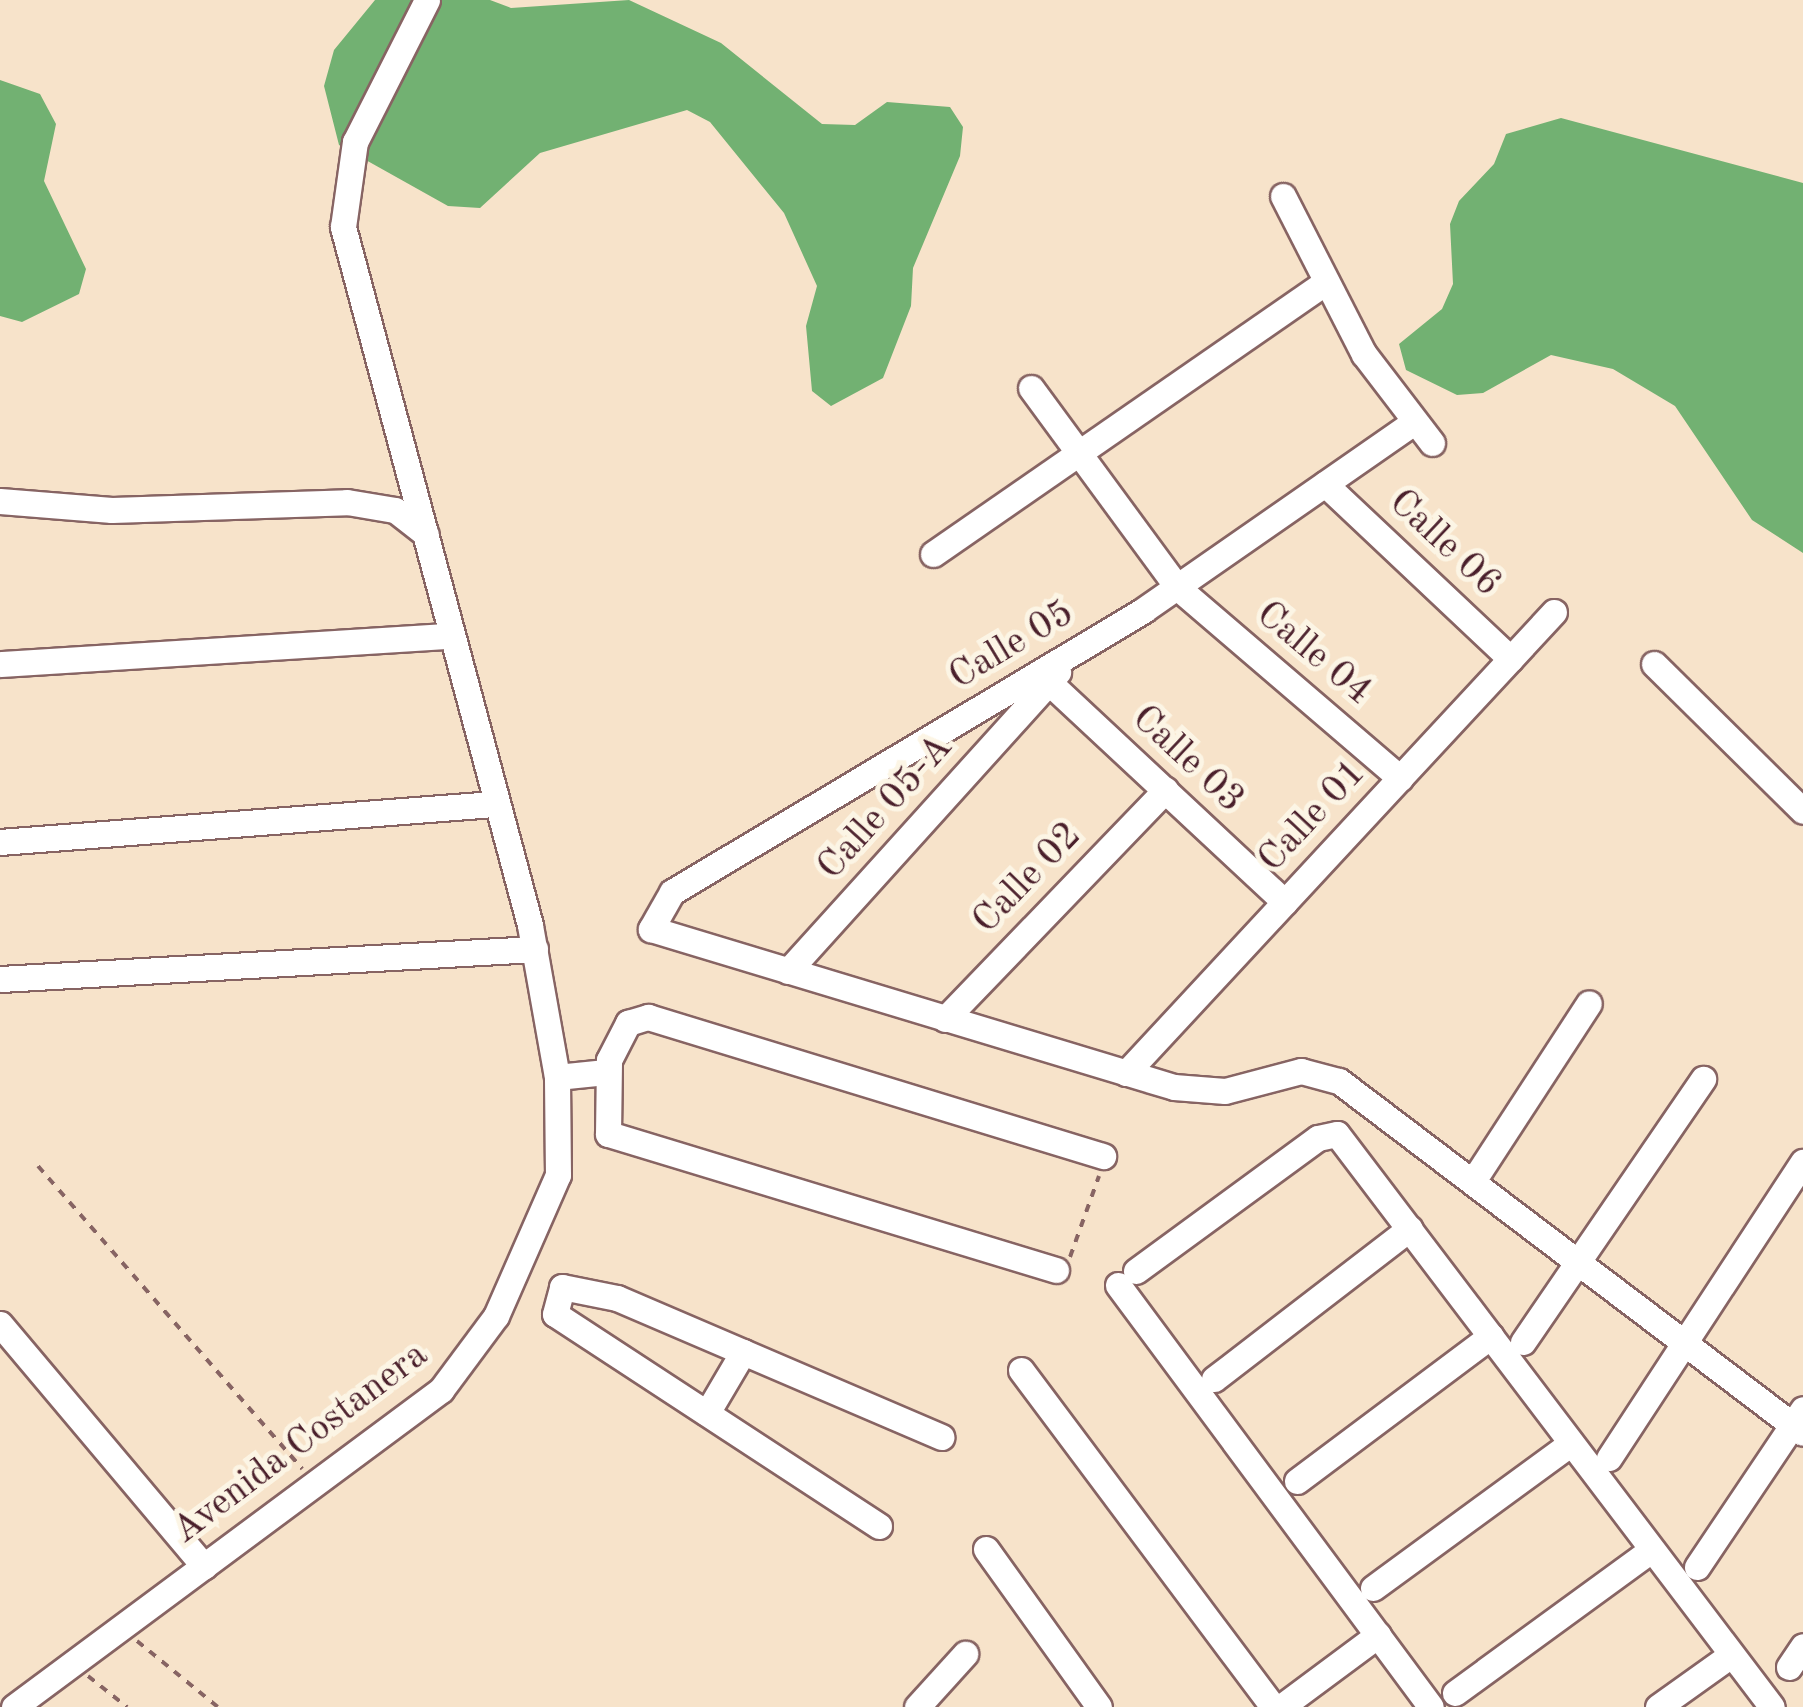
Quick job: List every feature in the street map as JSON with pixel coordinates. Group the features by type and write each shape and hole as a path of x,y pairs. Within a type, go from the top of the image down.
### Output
{"street":[{"name":"Avenida Costanera","path":"15,1707 441,1390 515,1282 558,1174 557,1077 535,949 449,636 343,208 354,142 427,0"},
{"path":"1283,196 1326,282 1414,422 1432,444"},
{"path":"933,554 1326,282"},
{"name":"Calle 04","path":"1031,388 1177,587 1400,778"},
{"name":"Calle 05","path":"788,971 651,929 672,892 1044,678 1078,650 1177,587 1414,422"},
{"name":"Calle 06","path":"1325,484 1511,659"},
{"path":"0,501 112,510 347,502 394,510 426,534"},
{"name":"Calle 01","path":"1126,1074 1554,612"},
{"path":"0,664 449,636"},
{"path":"1654,664 1803,811"},
{"name":"Calle 03","path":"1044,678 1285,902"},
{"name":"Calle 05-A","path":"788,971 1044,678"},
{"name":"Calle 02","path":"945,1019 1165,790"},
{"path":"0,842 495,804"},
{"path":"0,979 535,949"},
{"path":"788,971 1196,1092 1301,1071 1339,1081 1474,1181 1683,1346 1800,1423 1697,1566"},
{"path":"1474,1181 1589,1003"},
{"path":"1056,1270 608,1134 606,1072 628,1023 648,1017 1103,1156"},
{"path":"557,1077 606,1072"},
{"path":"1523,1342 1703,1080"},
{"path":"1432,1707 1127,1278 1329,1133 1344,1139 1772,1707"},
{"path":"1609,1458 1803,1162"},
{"path":"1214,1379 1410,1228"},
{"path":"515,1282 556,1299"},
{"path":"879,1526 555,1314 556,1299 566,1284 586,1288 941,1436"},
{"path":"0,1324 204,1566"},
{"path":"1296,1480 1491,1336"},
{"path":"707,1413 743,1352"},
{"path":"1021,1370 1273,1707"},
{"path":"1373,1588 1571,1443"},
{"path":"986,1550 1100,1707"},
{"path":"1454,1693 1652,1550"},
{"path":"1281,1707 1378,1635"},
{"path":"917,1707 965,1654"},
{"path":"1658,1707 1731,1655"}],"path":[{"path":"1056,1270 1072,1253 1103,1156"},
{"path":"38,1166 314,1484"},
{"path":"122,1628 218,1707"},
{"path":"72,1664 127,1707"}],"green space":[{"path":"375,0 490,0 511,8 629,0 721,43 822,124 855,125 887,102 950,107 963,127 960,156 913,268 911,306 883,378 831,406 812,391 806,326 817,286 784,213 710,122 687,110 540,153 480,208 448,206 339,145 324,86 334,50"},
{"path":"0,80 40,94 56,124 44,181 86,269 79,294 22,322 0,316"},
{"path":"1561,118 1803,183 1803,553 1752,520 1675,406 1613,369 1551,355 1483,393 1457,395 1406,370 1399,344 1442,309 1453,284 1450,224 1459,201 1494,164 1506,134"}]}
